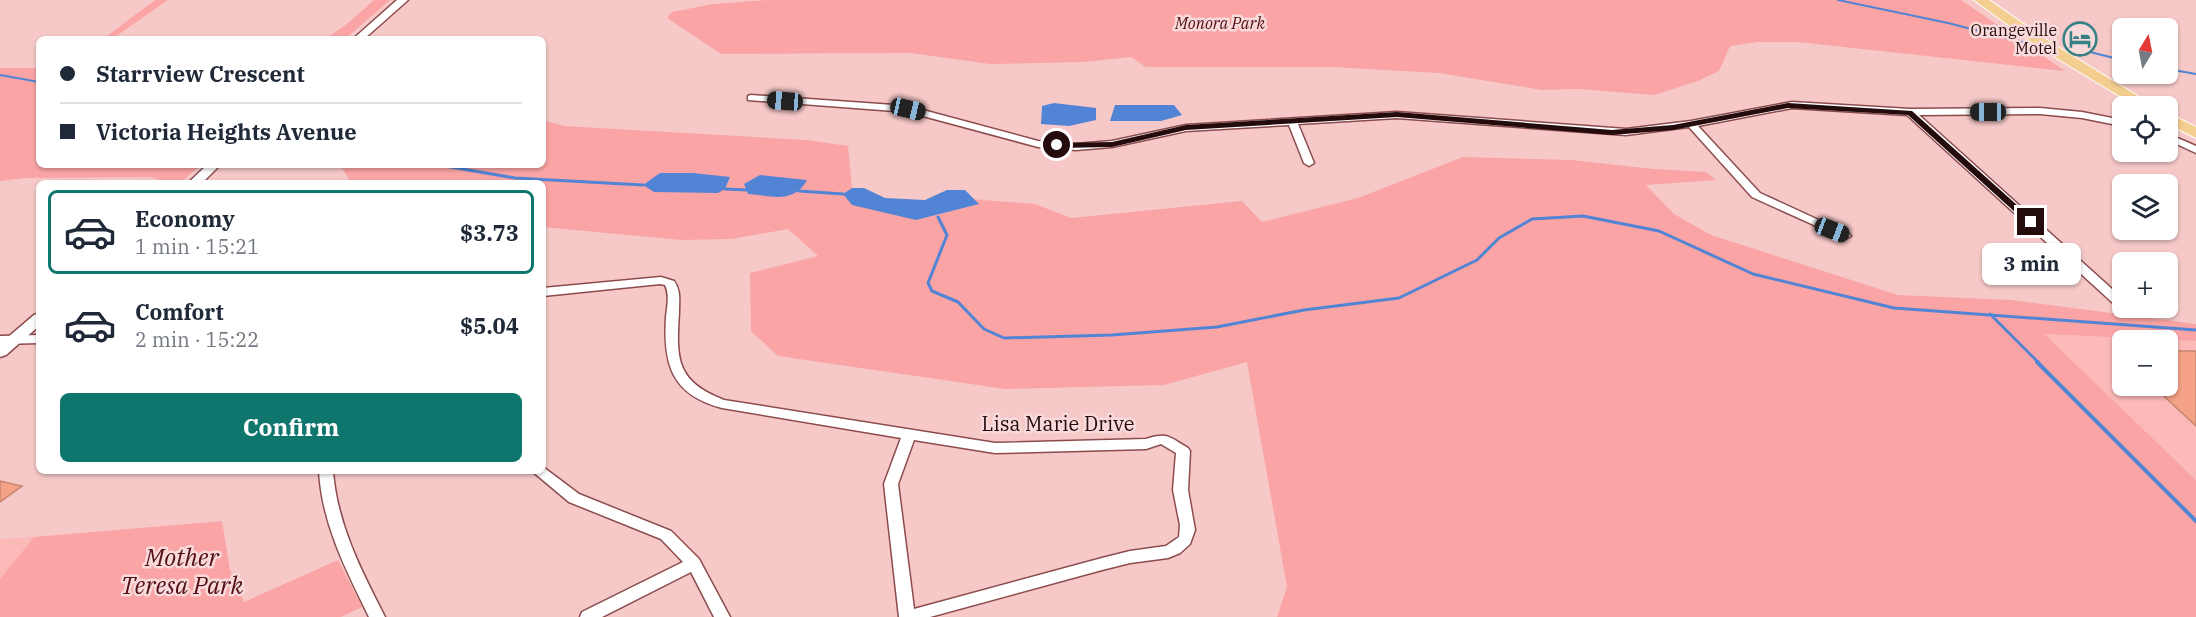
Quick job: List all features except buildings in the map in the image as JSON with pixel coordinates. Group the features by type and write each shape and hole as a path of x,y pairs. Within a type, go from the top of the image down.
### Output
{"highway":[{"path":"1980,0 2066,58 2129,96"},
{"path":"2178,123 2196,133"}],"street":[{"path":"361,36 403,0"},
{"path":"751,99 908,109 1038,144 1076,147 1112,144 1186,128 1413,114 1612,132 1691,124 1788,106 1910,112 2040,111 2082,115 2112,121"},
{"path":"1910,112 2112,296"},
{"path":"1292,120 1309,163"},
{"path":"1691,124 1756,195 1845,236"},
{"path":"2178,141 2196,150"},
{"path":"197,180 211,168"},
{"name":"Lisa Marie Drive","path":"546,294 666,281 673,286 674,291 671,346 674,361 685,386 702,398 722,404 995,448 1168,441 1183,451 1179,467 1181,497 1188,532 1187,538 1175,550 1139,555 1018,584 908,617"},
{"path":"0,352 7,340 36,320"},
{"path":"7,340 36,339"},
{"path":"908,617 891,484 910,433"},
{"path":"326,474 331,507 351,566 377,617"},
{"path":"543,474 574,498 666,535 694,563 722,617"},
{"path":"588,617 694,563"}],"shaded area":[{"path":"2043,334 2112,337 2112,396 2178,396 2178,340 2196,341 2196,480"},
{"path":"34,537 0,579 0,539"}],"green space":[{"path":"155,0 168,0 116,36 107,36"},
{"path":"374,0 390,0 348,36 329,36"},
{"name":"Monora Park","path":"767,0 1961,0 2065,71 1798,42 1758,42 1730,46 1719,71 1698,81 1654,95 1578,89 1542,90 1439,73 1332,67 1146,67 1131,57 1084,62 990,64 911,53 721,54 667,18 672,12 713,4"},
{"path":"0,68 36,68 36,168 198,168 184,180 160,180 151,177 25,178 0,181"},
{"path":"546,121 564,126 807,140 848,146 852,188 843,194 916,220 978,204 971,199 1035,204 1071,218 1242,201 1262,222 1358,198 1463,157 1571,160 1706,172 1716,180 1646,185 1674,214 1711,235 1898,295 2011,300 2112,313 2112,318 2150,318 2196,324 2196,341 2178,340 2178,330 2112,330 2112,337 2044,334 2196,480 2196,617 1277,617 1287,587 1247,362 1164,385 1005,389 778,356 751,331 750,273 818,256 788,229 732,239 681,240 546,227 546,180 349,180 342,168 546,168","holes":["660,173 693,173 730,178 725,189"]},
{"name":"Mother Teresa Park","path":"222,521 230,570 244,602 338,560 362,607 341,617 0,617 0,579 34,537"}],"water":[{"path":"1054,103 1096,108 1096,120 1069,126 1041,124 1042,106"},
{"path":"1115,105 1174,105 1182,115 1161,121 1110,121"},
{"path":"660,173 693,173 730,177 725,189 718,193 654,192 643,185"},
{"path":"760,175 807,180 802,188 789,196 748,194 744,184"},
{"path":"852,188 864,188 885,198 925,200 947,190 965,190 979,204 916,220 852,205 843,194"}],"waterway":[{"path":"1838,0 1948,23 2034,45"},
{"path":"2082,50 2112,58"},
{"path":"2178,71 2196,74"},
{"path":"0,75 36,81"},
{"path":"457,168 515,178 643,185"},
{"path":"725,189 747,190"},
{"path":"799,191 843,194"},
{"path":"938,217 947,235 928,283 932,291 958,302 984,329 1004,338 1112,335 1217,327 1304,310 1399,298 1477,260 1499,238 1532,219 1583,216 1659,231 1753,274 1894,308 1991,315"},
{"path":"1991,315 2196,330"},
{"path":"1991,315 2039,363"},
{"path":"2037,362 2196,521"}],"place":[{"name":"Orangeville Motel","path":"2080,39"}],"route":[{"path":"1057,145 1076,147 1112,144 1186,128 1413,114 1594,132 1626,132 1691,124 1772,107 1910,112 2031,222"}]}
